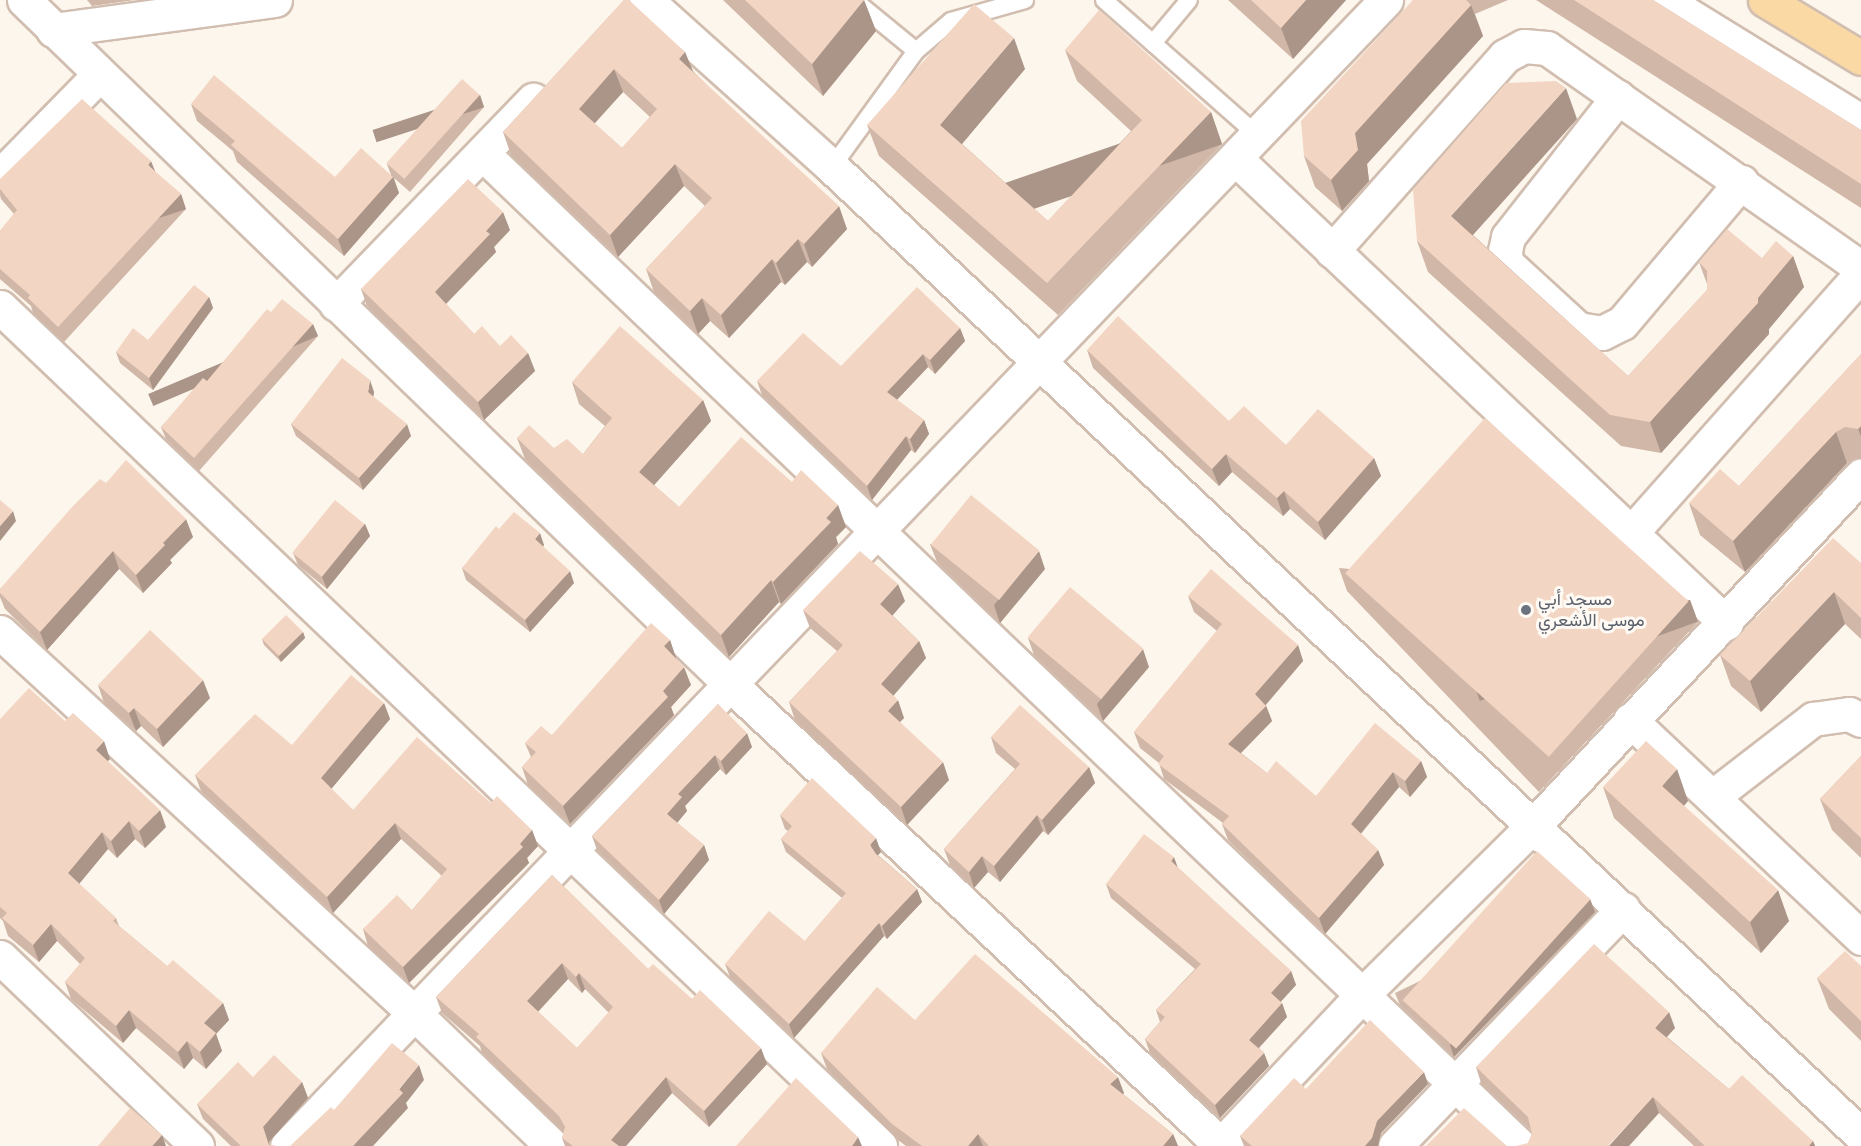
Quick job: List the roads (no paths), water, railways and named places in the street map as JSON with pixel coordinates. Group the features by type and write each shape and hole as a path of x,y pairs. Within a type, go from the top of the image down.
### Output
{"main road":[{"path":"1765,0 1861,58"}],"street":[{"path":"24,0 98,76 730,684 1220,1146 1364,994 1533,826 1630,720 1726,623 1861,476"},
{"path":"53,30 275,0"},
{"path":"287,1146 570,849 1247,148 1386,0"},
{"path":"1664,0 1861,122"},
{"path":"630,3 832,167 1038,364 1623,909 1861,1135"},
{"path":"1332,251 1504,56 1524,46 1547,48 1861,268"},
{"path":"0,176 98,76"},
{"path":"336,304 555,77"},
{"path":"1618,97 1508,237 1505,251 1506,263 1578,329 1602,333 1622,323 1741,182"},
{"path":"1247,148 1332,251 1726,623"},
{"path":"483,154 1521,1146"},
{"path":"1631,533 1861,274"},
{"path":"0,307 880,1146"},
{"path":"0,632 414,1013 552,1146"},
{"path":"1712,797 1812,718 1849,714 1861,720"},
{"path":"1630,720 1861,938"},
{"path":"1395,1146 1623,909"},
{"path":"0,957 197,1146"}],"lane":[{"path":"854,0 916,51"},
{"path":"832,167 916,51 951,21 1025,0"},
{"path":"1104,0 1153,43 1247,148"},
{"path":"1153,43 1189,0"}],"place":[{"name":"مسجد أبي موسى الأشعري","path":"1526,610"}]}
